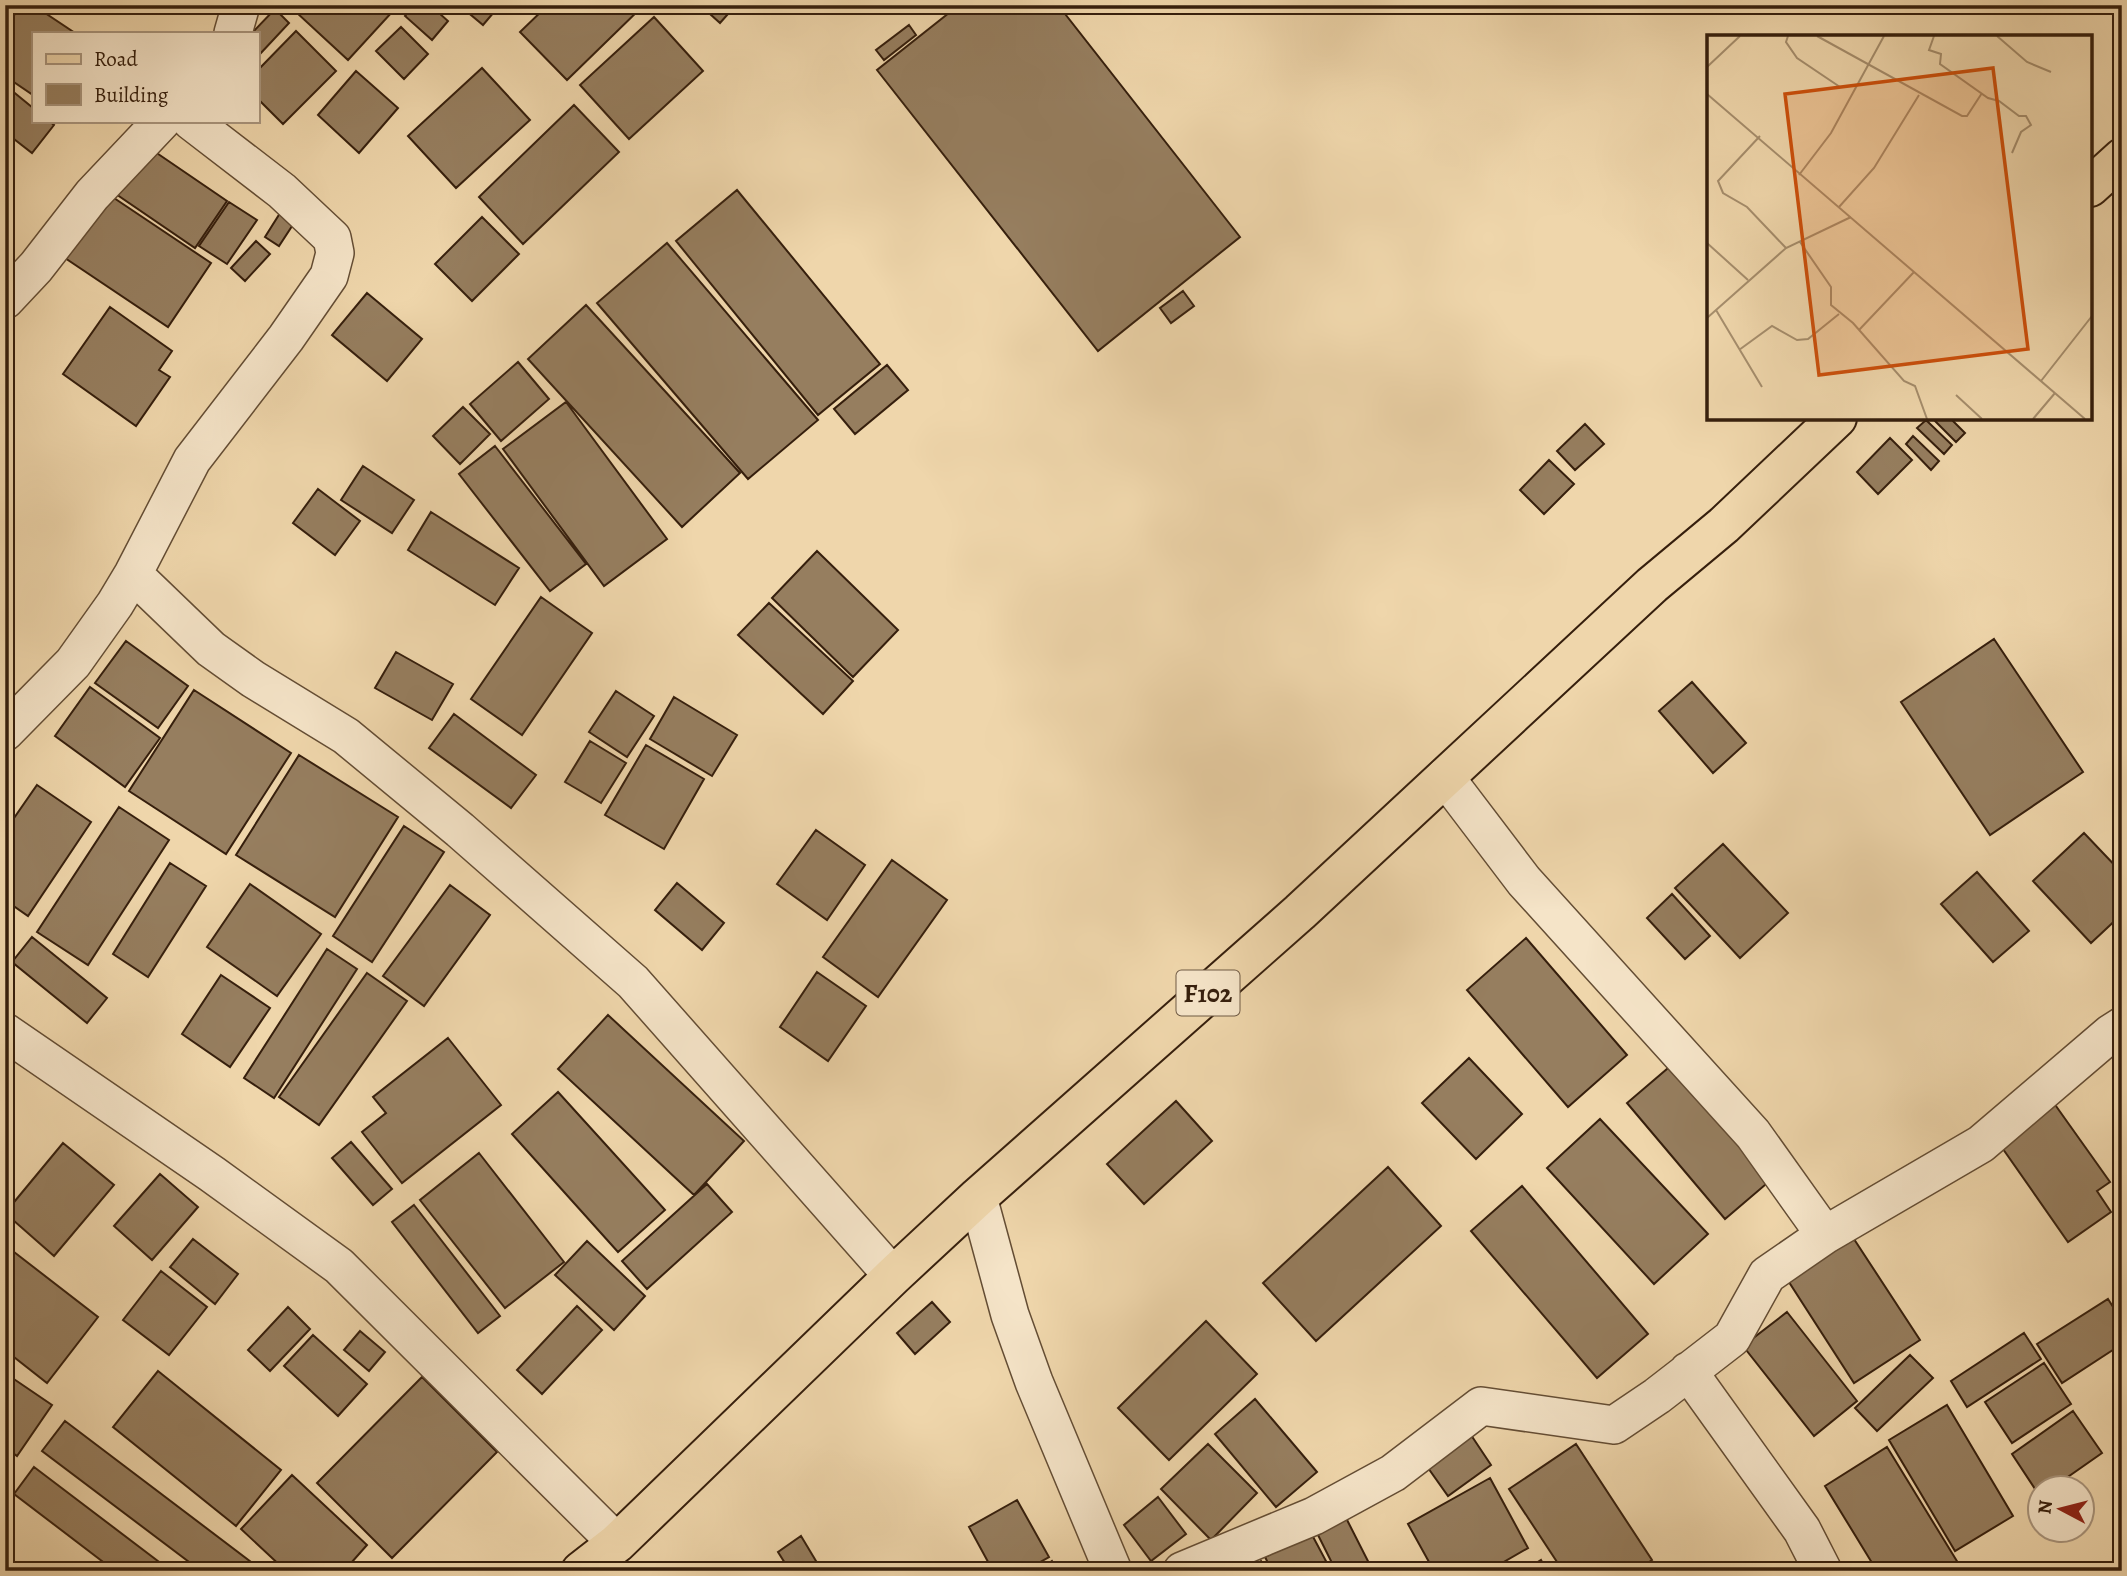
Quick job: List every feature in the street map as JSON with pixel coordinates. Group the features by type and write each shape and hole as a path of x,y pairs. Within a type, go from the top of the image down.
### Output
{"main road":[{"path":"2092,185 2122,158"},
{"name":"F102","path":"581,1571 617,1544 978,1197 1300,912 1652,585 1724,525 1835,420"}],"street":[{"path":"233,32 242,5"},
{"path":"5,300 36,267 92,195 161,122"},
{"path":"5,733 73,663 115,604 192,460 286,338 329,276 335,253 332,237 314,219 192,122"},
{"path":"133,574 211,649 253,679 346,736 460,830 633,982 893,1276"},
{"path":"1444,777 1524,881 1754,1134 1825,1235"},
{"path":"1182,1571 1314,1517 1382,1479 1480,1406 1614,1425 1732,1338 1767,1275 1825,1235 1981,1144 2111,1032 2122,1026"},
{"path":"5,1032 212,1174 338,1266 617,1544"},
{"path":"978,1197 1010,1315 1034,1382 1112,1571"},
{"path":"1688,1371 1802,1530 1824,1571"}],"building":[{"path":"21,5 33,5 74,32 32,32 32,94 5,76 5,29"},
{"path":"304,5 387,5 393,11 348,60 297,13"},
{"path":"414,5 430,5 448,21 432,40 405,16"},
{"path":"459,5 500,5 483,25"},
{"path":"548,5 644,5 567,80 520,32"},
{"path":"700,5 734,5 735,6 720,23"},
{"path":"959,5 1058,5 1240,237 1098,351 877,70"},
{"path":"275,9 289,23 260,54 259,32 253,32"},
{"path":"654,17 703,71 629,139 580,85"},
{"path":"909,25 916,35 884,60 876,50"},
{"path":"401,27 428,54 404,79 376,51"},
{"path":"296,31 336,71 283,124 259,100 259,69"},
{"path":"482,68 530,120 456,188 408,136"},
{"path":"356,71 398,108 359,153 318,115"},
{"path":"5,85 32,107 32,122 50,122 54,125 32,153 5,132"},
{"path":"574,105 619,152 523,244 479,197"},
{"path":"145,145 227,201 195,248 113,192"},
{"path":"737,190 880,364 818,415 676,241"},
{"path":"105,192 211,263 168,327 62,256"},
{"path":"229,202 257,220 227,264 199,246"},
{"path":"282,210 296,220 279,246 265,237"},
{"path":"482,217 519,254 472,301 435,264"},
{"path":"256,241 270,254 245,281 231,268"},
{"path":"667,243 818,420 748,479 597,303"},
{"path":"1183,291 1194,306 1171,323 1160,308"},
{"path":"367,293 422,339 387,381 332,335"},
{"path":"586,305 740,473 682,527 528,359"},
{"path":"110,307 172,351 159,370 170,377 136,426 63,374"},
{"path":"518,362 549,399 501,441 470,404"},
{"path":"887,365 908,390 855,434 834,409"},
{"path":"566,402 667,539 604,586 503,449"},
{"path":"463,407 490,434 460,464 433,436"},
{"path":"1926,420 1952,445 1944,454 1917,428"},
{"path":"1934,420 1952,420 1965,433 1956,442"},
{"path":"1585,424 1604,444 1575,470 1557,451"},
{"path":"1913,436 1939,461 1931,470 1906,444"},
{"path":"1890,438 1912,460 1878,494 1857,472"},
{"path":"495,446 586,564 550,591 459,474"},
{"path":"1549,460 1574,484 1544,514 1520,490"},
{"path":"363,466 414,500 392,533 341,500"},
{"path":"318,489 360,521 335,555 293,523"},
{"path":"431,512 519,568 495,605 408,550"},
{"path":"817,551 898,630 853,677 772,598"},
{"path":"541,597 592,633 522,735 471,699"},
{"path":"769,603 853,681 823,714 738,635"},
{"path":"1994,639 2083,772 1990,835 1901,702"},
{"path":"126,641 188,686 158,728 95,683"},
{"path":"396,652 453,684 432,720 375,688"},
{"path":"1692,682 1746,743 1713,773 1659,711"},
{"path":"90,687 160,738 125,787 55,736"},
{"path":"194,690 291,753 226,854 129,791"},
{"path":"616,691 654,716 627,757 589,732"},
{"path":"674,697 737,735 712,776 650,739"},
{"path":"454,714 536,775 511,808 429,748"},
{"path":"590,741 626,763 601,803 565,782"},
{"path":"646,745 704,779 664,849 605,815"},
{"path":"299,755 398,817 335,917 236,855"},
{"path":"37,785 91,822 28,916 5,900 5,831"},
{"path":"119,807 169,840 88,965 37,932"},
{"path":"404,826 444,852 372,962 333,936"},
{"path":"816,830 865,865 827,920 777,884"},
{"path":"2084,833 2122,873 2122,914 2091,943 2033,881"},
{"path":"1723,844 1788,913 1740,958 1675,888"},
{"path":"892,860 947,900 878,997 823,957"},
{"path":"170,863 206,886 148,977 113,954"},
{"path":"1977,872 2029,931 1993,962 1941,904"},
{"path":"677,883 724,923 702,950 655,910"},
{"path":"250,884 321,934 277,996 207,947"},
{"path":"450,885 490,915 424,1006 383,976"},
{"path":"1672,894 1710,936 1685,959 1647,918"},
{"path":"32,937 107,998 87,1023 12,962"},
{"path":"1526,938 1627,1055 1568,1107 1467,990"},
{"path":"327,949 357,969 274,1098 244,1078"},
{"path":"817,972 866,1006 828,1061 780,1027"},
{"path":"367,973 407,1001 319,1125 279,1097"},
{"path":"221,975 270,1008 230,1067 182,1034"},
{"path":"608,1015 744,1141 694,1195 558,1069"},
{"path":"448,1038 501,1105 402,1183 362,1132 386,1113 373,1097"},
{"path":"1469,1058 1522,1114 1476,1159 1422,1103"},
{"path":"1674,1063 1772,1179 1725,1219 1627,1103"},
{"path":"558,1092 665,1210 618,1252 512,1134"},
{"path":"2051,1099 2110,1182 2097,1191 2111,1212 2068,1242 1996,1139"},
{"path":"1176,1101 1212,1141 1144,1204 1107,1164"},
{"path":"1600,1119 1708,1234 1654,1284 1547,1168"},
{"path":"351,1142 392,1189 373,1205 332,1158"},
{"path":"63,1143 114,1185 54,1256 5,1213"},
{"path":"479,1153 564,1262 505,1308 420,1200"},
{"path":"1388,1167 1441,1226 1316,1341 1263,1283"},
{"path":"160,1174 198,1207 152,1260 114,1226"},
{"path":"707,1184 732,1212 647,1289 622,1261"},
{"path":"1522,1186 1648,1334 1597,1378 1471,1231"},
{"path":"414,1205 500,1316 478,1333 392,1222"},
{"path":"1852,1236 1920,1340 1854,1383 1787,1279"},
{"path":"193,1239 238,1274 215,1304 170,1267"},
{"path":"587,1241 645,1296 614,1330 555,1275"},
{"path":"5,1245 98,1317 47,1383 5,1350"},
{"path":"161,1271 207,1307 169,1355 123,1320"},
{"path":"2108,1299 2122,1321 2122,1344 2062,1383 2037,1344"},
{"path":"932,1302 950,1322 915,1354 897,1333"},
{"path":"577,1306 602,1330 542,1394 517,1370"},
{"path":"288,1307 310,1329 270,1371 248,1350"},
{"path":"1787,1312 1857,1401 1814,1436 1743,1346"},
{"path":"1206,1321 1257,1374 1169,1460 1118,1408"},
{"path":"360,1331 385,1352 369,1371 344,1350"},
{"path":"2024,1333 2041,1359 1967,1407 1951,1381"},
{"path":"313,1335 367,1384 338,1416 284,1366"},
{"path":"1910,1355 1933,1378 1877,1431 1855,1408"},
{"path":"2044,1363 2071,1404 2012,1443 1985,1402"},
{"path":"158,1371 281,1470 236,1526 113,1427"},
{"path":"5,1373 52,1405 17,1456 5,1447"},
{"path":"422,1377 497,1452 392,1558 317,1483"},
{"path":"1255,1399 1317,1472 1276,1507 1215,1434"},
{"path":"1947,1405 2013,1516 1955,1551 1889,1440"},
{"path":"2073,1411 2102,1453 2072,1474 2025,1474 2012,1454"},
{"path":"65,1421 263,1571 201,1571 42,1451"},
{"path":"1471,1435 1491,1465 1448,1496 1426,1465"},
{"path":"1208,1444 1257,1493 1211,1540 1161,1489"},
{"path":"1576,1444 1652,1560 1636,1571 1563,1571 1509,1489"},
{"path":"1887,1447 1963,1571 1877,1571 1825,1486"},
{"path":"34,1467 171,1571 115,1571 14,1494"},
{"path":"292,1475 367,1545 344,1571 286,1571 241,1529"},
{"path":"1490,1478 1528,1548 1488,1571 1434,1571 1408,1524"},
{"path":"1158,1497 1186,1534 1151,1561 1124,1525"},
{"path":"1017,1500 1049,1557 1024,1571 993,1571 969,1527"},
{"path":"1342,1510 1373,1571 1336,1571 1313,1525"},
{"path":"1311,1533 1326,1561 1308,1571 1272,1571 1265,1557"},
{"path":"801,1536 822,1571 790,1571 778,1552"},
{"path":"1541,1560 1547,1571 1524,1571"},
{"path":"1052,1561 1059,1571 1039,1571"},
{"path":"1261,1561 1267,1571 1244,1571"}]}
